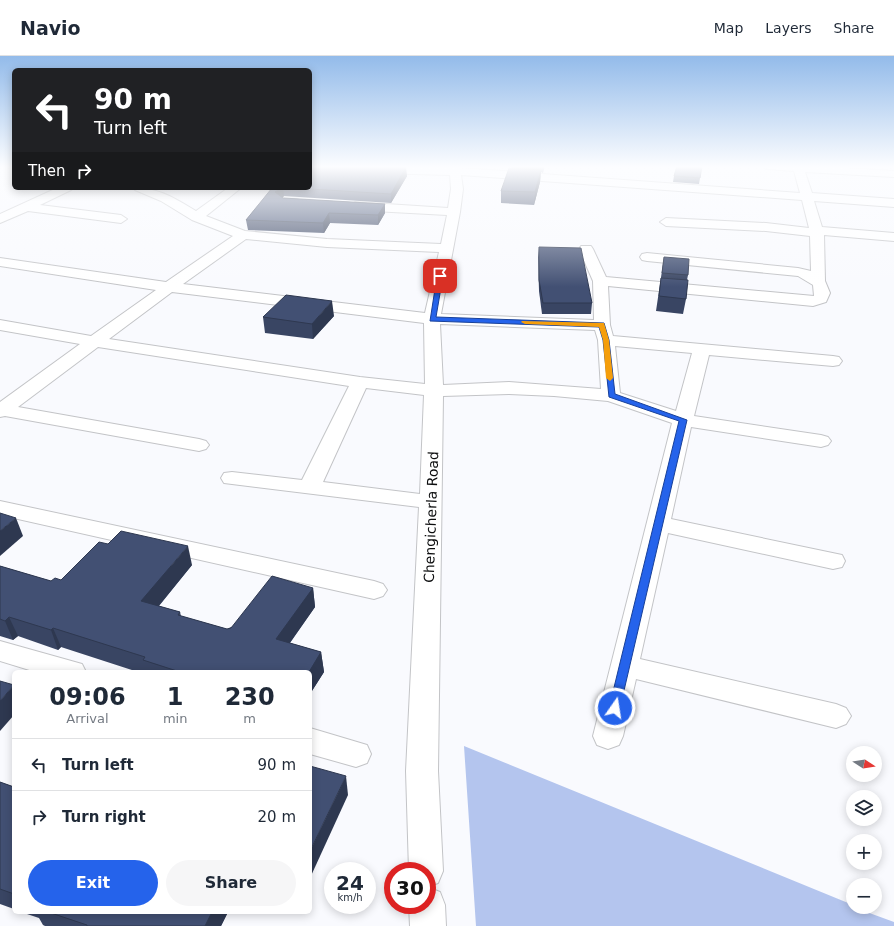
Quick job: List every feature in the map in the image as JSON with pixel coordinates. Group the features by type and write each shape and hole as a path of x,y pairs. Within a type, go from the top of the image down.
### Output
{"street":[{"path":"0,218 26,207 121,219"},
{"path":"179,207 197,217 243,235 328,243 445,248"},
{"path":"197,217 211,207"},
{"path":"357,207 454,212"},
{"name":"Chengicherla Road","path":"426,862 422,771 434,391 432,319 445,248 455,207"},
{"path":"600,281 813,301 821,299 822,295 818,280 817,232 810,207"},
{"path":"666,222 766,227 894,237"},
{"path":"1,410 97,342 169,287 243,235"},
{"path":"586,249 600,281 611,396"},
{"path":"647,257 798,272 811,275 818,280"},
{"path":"0,262 169,287 432,319 604,332 702,349 833,361"},
{"path":"0,325 97,342 360,382 434,391 509,388 554,390 611,396 683,420 821,441"},
{"path":"608,736 683,420 702,349"},
{"path":"309,488 360,382"},
{"path":"1,410 199,445"},
{"path":"232,478 431,502"},
{"path":"0,508 374,590"},
{"path":"658,524 833,561"},
{"path":"0,651 65,670"},
{"path":"624,666 836,716"},
{"path":"312,742 356,754"},
{"path":"427,914 428,926"}],"water":[{"path":"464,746 846,902 846,914 872,914 894,922 894,926 476,926"}],"building":[{"path":"257,207 383,207 378,215 329,213 323,223 246,220"},
{"path":"539,247 581,248 592,303 543,303 539,280"},
{"path":"664,257 689,259 688,275 662,273"},
{"path":"661,278 688,280 686,299 659,296"},
{"path":"286,295 332,301 312,324 263,317"},
{"path":"0,513 16,518 0,531"},
{"path":"121,531 188,546 141,601 180,612 178,615 227,629 231,628 272,576 313,588 276,639 321,652 310,670 174,670 143,660 145,657 53,628 51,630 9,617 5,621 0,619 0,566 51,581 55,578 61,580 99,542 108,544"},
{"path":"0,681 12,684 12,687 0,701"},
{"path":"312,767 346,776 312,847"},
{"path":"0,782 12,786 12,893 0,889"},
{"path":"54,914 211,914 205,926 87,925"}],"slow traffic":[{"path":"525,322 602,325 606,340 610,378"}],"route":[{"path":"440,276 432,319 602,325 606,340 611,396 683,420 615,708"}]}
